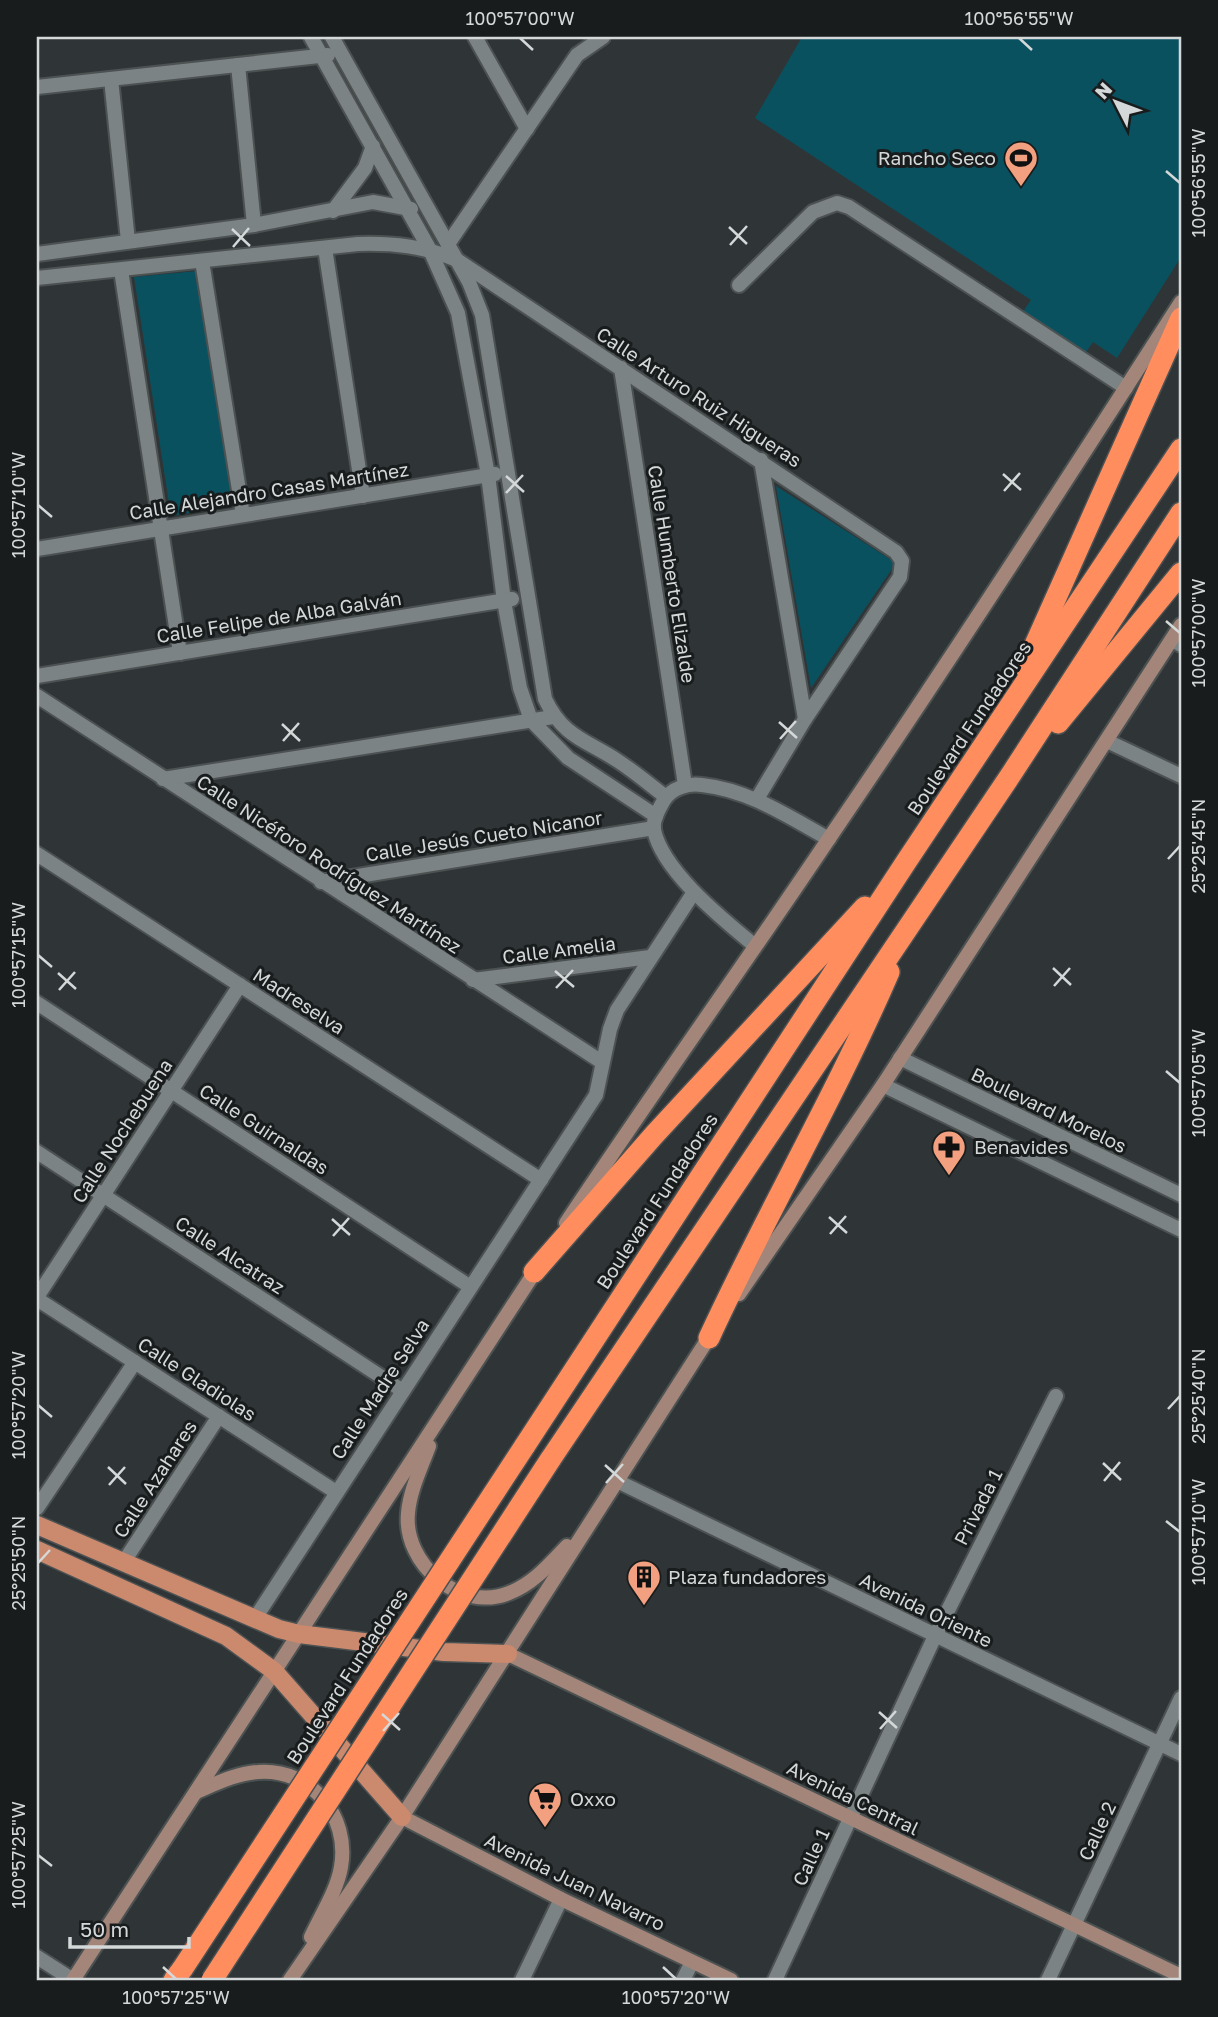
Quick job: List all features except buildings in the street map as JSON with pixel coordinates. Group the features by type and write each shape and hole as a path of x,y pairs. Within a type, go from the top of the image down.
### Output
{"highway":[{"path":"1002,720 1181,318"},
{"name":"Boulevard Fundadores","path":"178,1974 906,862 1181,449"},
{"path":"212,1980 550,1460 1012,773 1181,513"},
{"path":"1012,773 1059,722 1181,573"},
{"path":"534,1272 654,1136 906,862"},
{"path":"709,1338 784,1181 864,1030 910,924"}],"main road":[{"path":"73,1980 655,1087 829,839 983,611 1181,302"},
{"path":"290,1980 402,1817 709,1338 883,1085 1107,741 1176,643 1181,625"},
{"path":"439,1419 413,1489 408,1515 410,1541 421,1562 438,1581 459,1593 481,1597 507,1594 531,1581 595,1516"},
{"path":"37,1525 254,1620 299,1634 444,1652 508,1654"},
{"path":"37,1550 226,1636 252,1652 274,1671 402,1817"},
{"name":"Avenida Central","path":"508,1654 1181,1976"},
{"path":"196,1792 256,1772 284,1773 307,1783 326,1803 338,1822 343,1846 341,1870 290,1980"},
{"name":"Avenida Juan Navarro","path":"402,1817 561,1899 731,1980"}],"street":[{"path":"311,37 430,250 450,292 464,332 488,475 504,601 520,688 531,720 568,758 655,822 668,858 695,892 755,946"},
{"path":"332,37 457,260 482,315 540,681 553,717 573,736 617,760 666,797"},
{"path":"475,37 527,129"},
{"path":"448,244 569,66 587,47 603,37"},
{"path":"37,87 342,54"},
{"path":"238,65 254,225"},
{"path":"111,79 128,241"},
{"path":"333,211 365,168 373,146"},
{"path":"37,254 254,225 373,202 406,207 437,223"},
{"path":"739,285 813,212 837,202 849,207 1126,387"},
{"path":"37,278 382,244 430,250 457,260"},
{"path":"325,248 363,496"},
{"name":"Calle Arturo Ruiz Higueras","path":"457,260 896,552 902,561 900,577 805,719"},
{"path":"202,261 243,515"},
{"path":"121,270 180,653"},
{"name":"Calle Humberto Elizalde","path":"621,368 685,785"},
{"path":"757,799 805,719 761,460"},
{"name":"Calle Alejandro Casas Martínez","path":"37,549 508,472"},
{"name":"Calle Felipe de Alba Galván","path":"37,676 527,597"},
{"name":"Calle Nicéforo Rodríguez Martínez","path":"37,696 603,1062"},
{"path":"163,779 553,717"},
{"path":"1107,741 1181,776"},
{"path":"655,822 666,797 685,785 701,785 757,799 829,839"},
{"name":"Calle Jesús Cueto Nicanor","path":"321,882 655,822"},
{"name":"Madreselva","path":"37,854 541,1180"},
{"name":"Calle Madre Selva","path":"254,1620 469,1286 596,1095 617,1010 695,892"},
{"name":"Calle Amelia","path":"473,980 650,957"},
{"name":"Calle Nochebuena","path":"37,1298 240,985"},
{"name":"Calle Guirnaldas","path":"37,1003 469,1286"},
{"name":"Boulevard Morelos","path":"900,1058 1181,1195"},
{"path":"883,1085 1181,1230"},
{"name":"Calle Alcatraz","path":"37,1152 403,1391"},
{"name":"Calle Gladiolas","path":"37,1298 336,1492"},
{"path":"37,1508 135,1362"},
{"name":"Privada 1","path":"935,1636 1056,1396"},
{"name":"Calle Azahares","path":"123,1563 219,1416"},
{"name":"Avenida Oriente","path":"617,1481 1181,1754"},
{"name":"Calle 1","path":"775,1980 935,1636"},
{"name":"Calle 2","path":"1048,1980 1181,1698"},
{"path":"522,1980 561,1899"},
{"path":"37,1957 73,1980"},
{"path":"683,1980 692,1962"}],"shaded area":[{"name":"Rancho Seco","path":"802,37 1181,37 1181,257 1117,358 1093,342 1084,355 1022,313 1031,300 755,118"},
{"path":"197,271 236,505 171,516 134,277"},
{"path":"776,486 896,563 811,688"}],"place":[{"name":"Rancho Seco","path":"1021,188"},
{"name":"Benavides","path":"949,1177"},
{"name":"Plaza fundadores","path":"644,1607"},
{"name":"Oxxo","path":"545,1829"}]}
